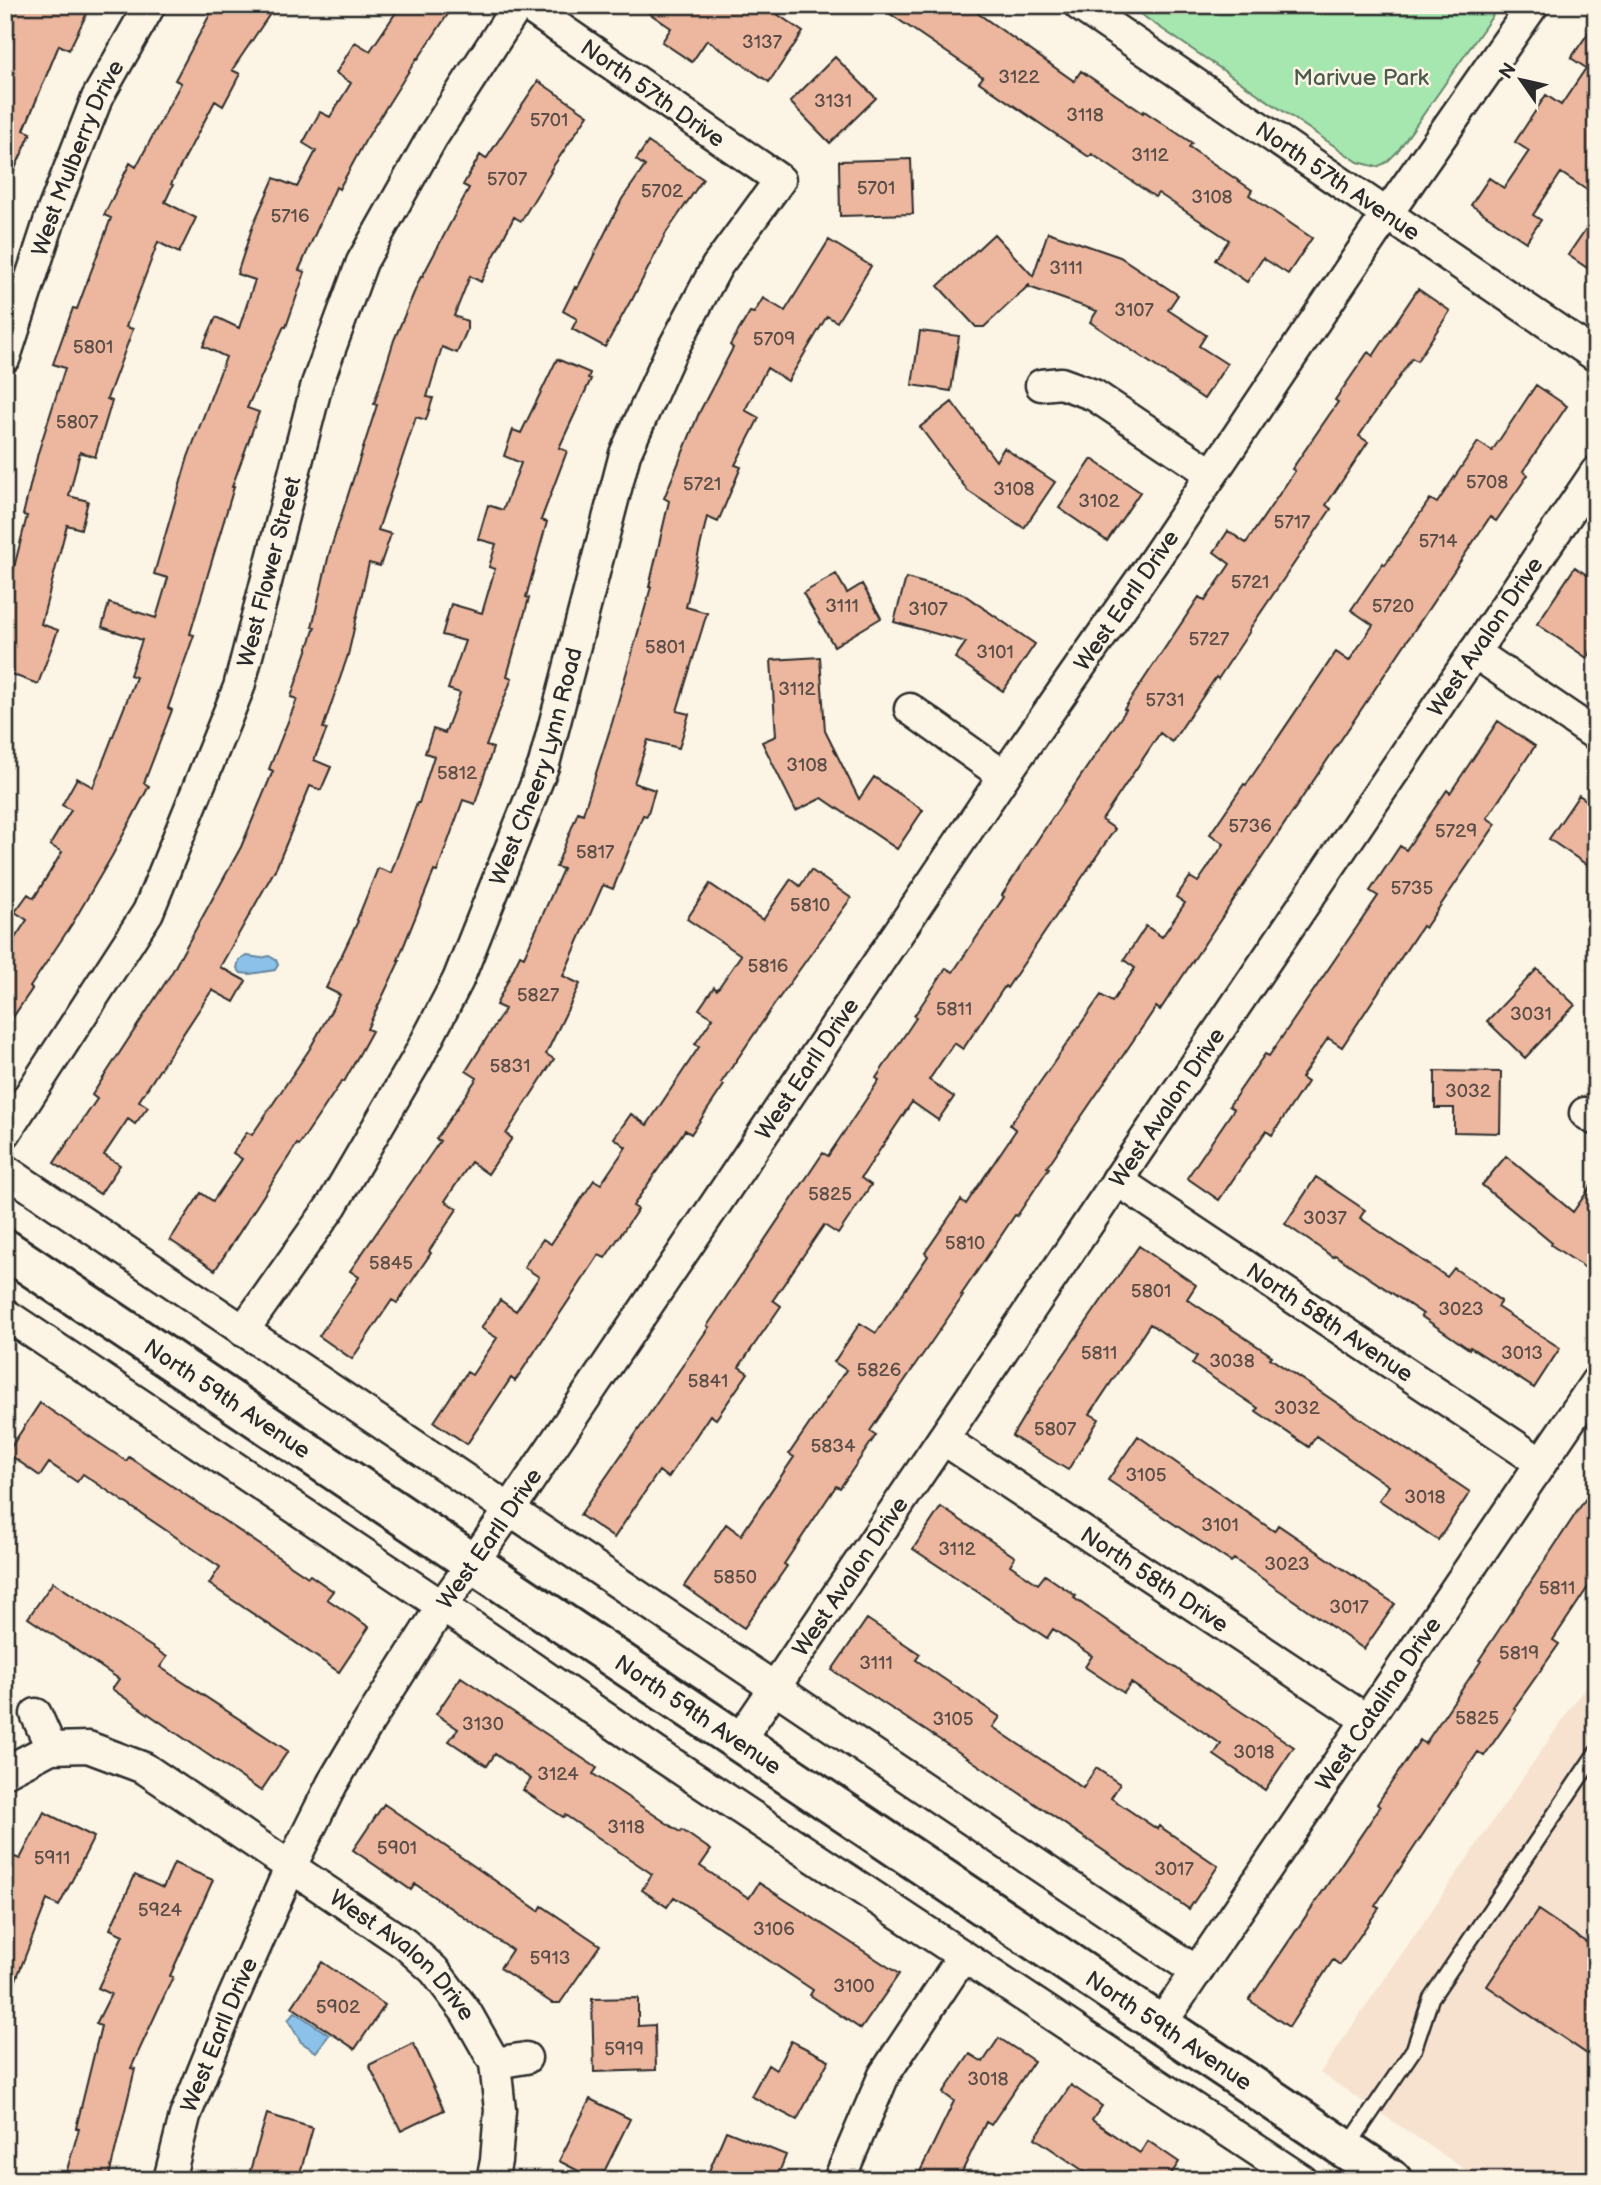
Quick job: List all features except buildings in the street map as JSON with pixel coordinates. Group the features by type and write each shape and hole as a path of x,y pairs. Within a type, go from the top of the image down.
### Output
{"main road":[{"name":"North 59th Avenue","path":"5,1249 1161,2024 1386,2178"}],"street":[{"name":"West Mulberry Drive","path":"5,357 52,212 97,98 150,5"},
{"name":"West Flower Street","path":"5,1133 148,912 239,687 317,384 362,262 433,136 518,5"},
{"name":"North 57th Drive","path":"526,5 780,180"},
{"name":"North 57th Avenue","path":"1079,5 1596,356"},
{"name":"West Earll Drive","path":"169,2180 185,2116 229,2007 290,1868 332,1784 368,1723 442,1606 510,1510 1004,776 1532,5"},
{"name":"West Cheery Lynn Road","path":"243,1331 332,1205 417,1059 458,979 544,764 625,454 669,356 717,266 780,180"},
{"path":"1041,384 1061,383 1094,395 1212,474"},
{"name":"West Avalon Drive","path":"738,1742 1596,472"},
{"path":"1474,652 1596,734"},
{"path":"910,709 1004,776"},
{"path":"5,1171 1197,1972"},
{"name":"North 58th Avenue","path":"1117,1180 1541,1463"},
{"path":"5,1314 655,1752 1302,2180"},
{"name":"West Catalina Drive","path":"1161,2024 1596,1382"},
{"name":"North 58th Drive","path":"943,1439 1367,1720"},
{"path":"36,1714 51,1748"},
{"path":"5,1772 51,1748 88,1747 144,1768 290,1868"},
{"name":"West Avalon Drive","path":"290,1868 405,1944 434,1970 466,2012 495,2063 500,2110 492,2180"},
{"path":"839,2180 884,2075 963,1956"},
{"path":"495,2063 526,2058"}],"lane":[{"path":"1346,2149 1414,2049 1431,1997 1596,1754"}],"shaded area":[{"path":"1596,1671 1596,2180 1481,2180 1320,2073"}],"green space":[{"name":"Marivue Park","path":"1127,5 1500,5 1397,152 1377,167 1358,162"}],"water":[{"path":"247,956 269,956 276,960 278,965 275,970 241,973 237,968 239,960"},
{"path":"295,2012 329,2035 316,2052 301,2042 288,2020"}]}
